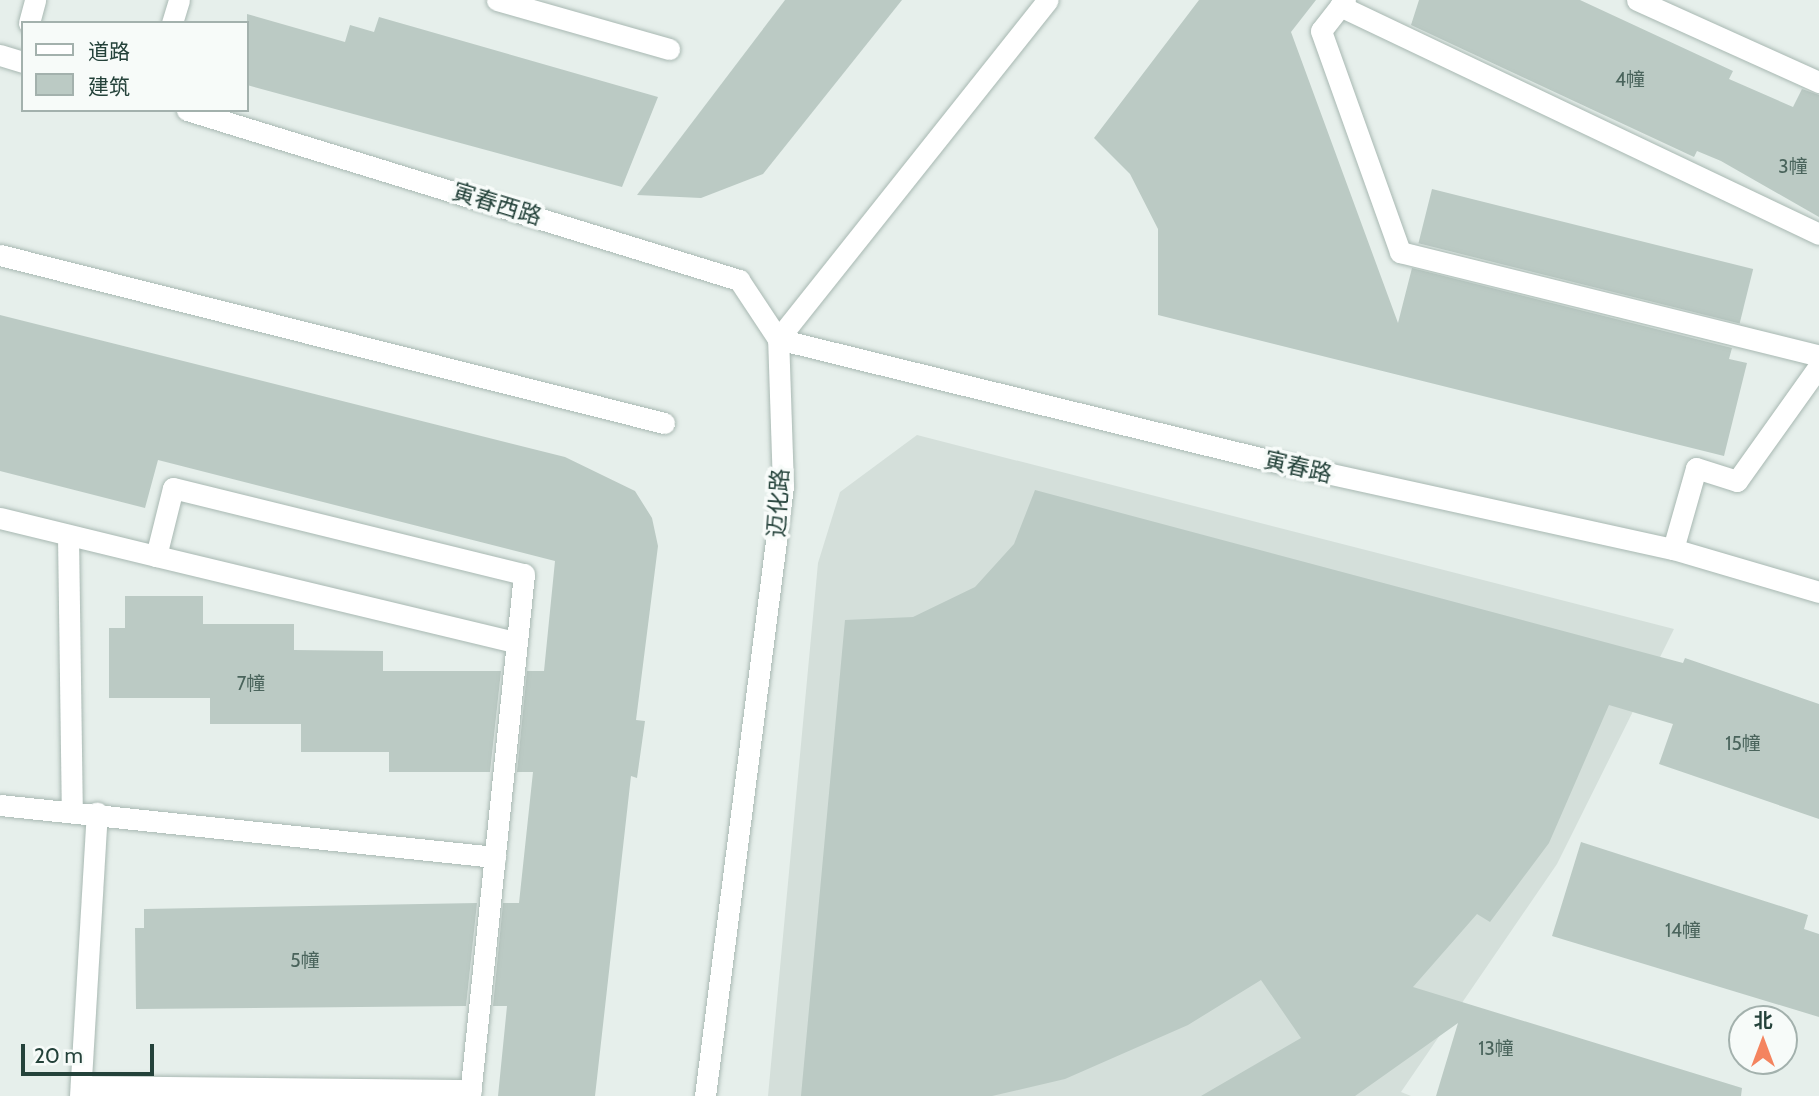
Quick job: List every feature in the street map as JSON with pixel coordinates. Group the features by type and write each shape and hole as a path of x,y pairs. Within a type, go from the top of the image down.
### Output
{"street":[{"path":"30,21 35,0"},
{"path":"173,21 179,0"},
{"path":"497,0 669,48"},
{"path":"778,339 1048,0"},
{"path":"1637,0 1819,82"},
{"path":"1819,234 1343,3 1321,31 1400,251 1819,356"},
{"name":"寅春西路","path":"193,112 739,281 778,339"},
{"path":"0,254 664,423"},
{"name":"寅春路","path":"778,339 1272,461 1673,549 1819,592"},
{"name":"迈化路","path":"705,1096 783,486 778,339"},
{"path":"1673,549 1696,468 1737,481 1819,366"},
{"path":"97,813 81,1091 470,1093 524,574 173,488 156,556"},
{"path":"0,518 517,643"},
{"path":"68,535 72,811"},
{"path":"0,806 97,813 495,857"}],"shaded area":[{"path":"917,435 1674,629 1557,864 1401,1092 1411,1096 768,1096 818,563 840,492"}],"building":[{"path":"785,0 902,0 763,174 701,198 637,195"},
{"path":"1199,0 1316,0 1291,32 1398,323 1412,268 1732,348 1729,359 1747,363 1724,456 1158,315 1158,229 1130,174 1094,138"},
{"path":"1419,0 1580,0 1733,71 1729,79 1793,107 1802,89 1819,95 1819,217 1721,161 1697,151 1694,157 1411,25"},
{"path":"247,14 345,42 350,25 374,32 379,17 658,97 622,187 248,85"},
{"path":"1432,189 1753,269 1740,323 1418,243"},
{"path":"0,315 565,457 635,491 652,518 658,546 636,720 645,721 637,778 631,776 595,1096 498,1096 507,1006 493,1006 503,903 519,903 533,772 517,772 527,671 544,671 555,561 158,460 145,508 0,471"},
{"path":"1035,490 1683,663 1685,658 1819,704 1819,819 1659,764 1673,724 1609,705 1549,843 1490,922 1477,914 1413,987 1742,1088 1741,1096 1436,1096 1458,1023 1355,1096 1201,1096 1301,1038 1261,980 1188,1025 1065,1079 992,1096 801,1096 845,620 913,617 975,587 1014,544"},
{"path":"125,596 203,596 203,624 294,624 294,650 383,651 383,671 501,671 490,772 389,772 389,752 301,752 301,724 210,724 210,698 109,698 109,628 125,628"},
{"path":"1581,842 1808,915 1804,929 1819,934 1819,1017 1798,1011 1798,1005 1779,1005 1552,936"},
{"path":"477,903 466,1006 136,1009 135,928 144,928 144,909"}]}
